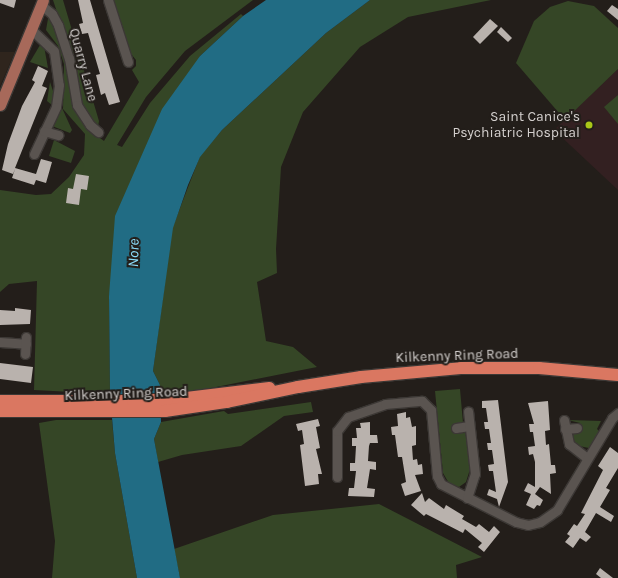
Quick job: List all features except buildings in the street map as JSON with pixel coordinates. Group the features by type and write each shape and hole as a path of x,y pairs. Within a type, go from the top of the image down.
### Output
{"highway":[{"name":"Kilkenny Ring Road","path":"0,411 33,407 166,410 226,397 361,377 461,368 540,368 618,375"},
{"name":"Kilkenny Ring Road","path":"0,400 33,407"}],"main road":[{"path":"0,105 42,3"}],"street":[{"path":"108,0 128,62"},
{"name":"Quarry Lane","path":"42,3 52,14 58,25 69,58 77,105 90,125 98,132"},
{"path":"32,30 50,45 56,57 58,95 56,107 34,154"},
{"path":"44,131 58,135"},
{"path":"0,342 26,340 25,354"},
{"path":"337,477 337,431 348,417 385,404 422,401 431,410 438,481 467,498 516,522 528,525 540,522 557,510 612,418 618,413"},
{"path":"467,498 475,474 468,411"},
{"path":"577,428 564,424 569,444 587,458"},
{"path":"456,428 469,426"}],"shaded area":[{"path":"0,52 15,52 0,86"},
{"name":"Saint Canice's Psychiatric Hospital","path":"618,69 618,190 554,130"}],"green space":[{"path":"53,0 63,0 99,121 98,127 83,111 72,57"},
{"path":"112,0 253,0 185,51 146,97 117,145 122,147 150,103 190,56 241,14 243,16 200,56 109,296 110,394 34,390 37,281 9,284 0,292 0,190 36,195 51,194 69,177 84,155 85,134 63,109 64,64 58,46 46,30 49,13 88,129 104,141 139,82 132,70 136,66 136,60 127,49"},
{"path":"370,0 491,0 408,17 360,47 303,112 281,167 276,249 277,273 257,282 266,341 293,347 317,367 196,391 160,394 160,385 153,371 172,229 200,156 222,130 326,33"},
{"path":"568,1 594,6 618,28 618,69 565,120 516,63 534,21 550,7"},
{"path":"40,45 44,46 48,68 30,62"},
{"path":"50,82 55,97 52,105 47,101"},
{"path":"618,95 618,124 604,107"},
{"path":"62,108 72,130 70,133 52,126"},
{"path":"54,140 75,151 71,163 49,156"},
{"path":"460,389 463,423 452,425 452,432 465,431 471,466 466,482 459,487 450,485 443,473 435,391"},
{"path":"311,402 313,412 284,416 241,446 182,455 158,462 154,439 161,422 224,411 228,414"},
{"path":"56,420 112,420 115,453 137,578 52,578 55,541 39,423"},
{"path":"568,420 601,421 597,429 600,432 589,448 574,445 571,435 581,431 580,423"},
{"path":"379,504 482,557 456,565 457,578 180,578 174,549 273,515"}],"water":[{"name":"Nore","path":"266,0 370,0 326,33 222,130 200,157 188,185 173,228 153,371 160,385 161,422 154,439 180,578 137,578 115,453 110,394 109,296 115,216 162,109 200,56 243,16"}],"place":[{"name":"Saint Canice's Psychiatric Hospital","path":"589,125"}]}
